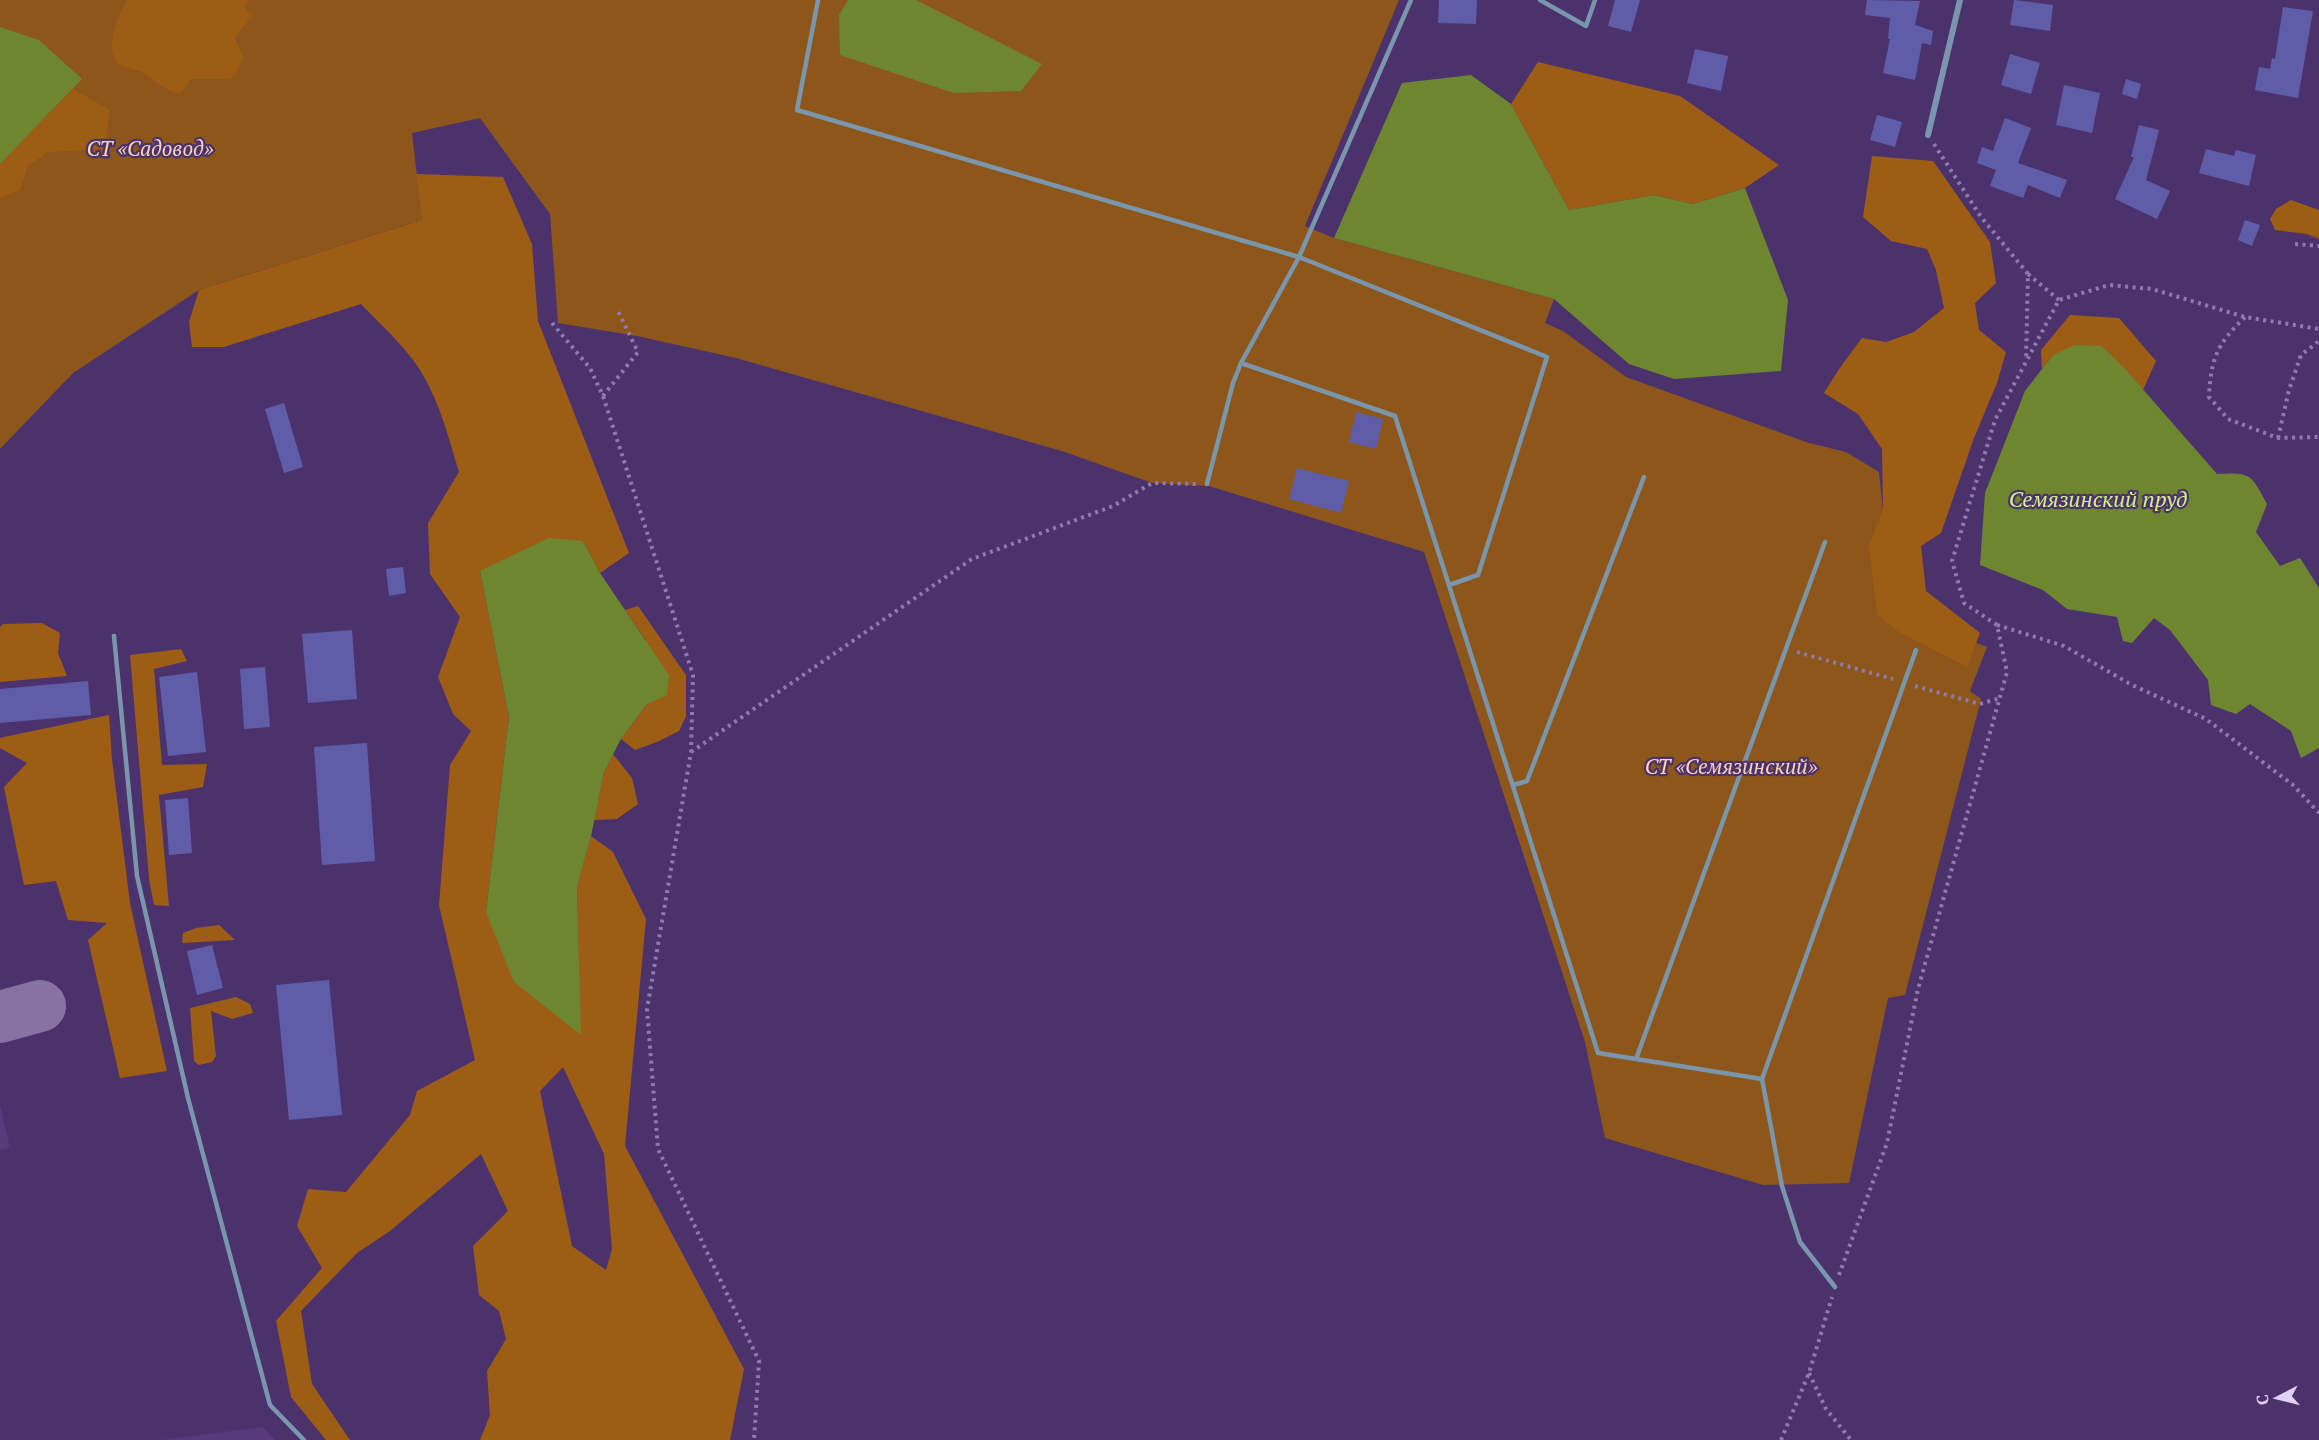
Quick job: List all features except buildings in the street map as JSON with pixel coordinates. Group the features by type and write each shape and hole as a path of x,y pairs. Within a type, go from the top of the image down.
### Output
{"street":[{"path":"1928,135 1960,0"}],"lane":[{"path":"818,0 797,110 1299,257 1547,357 1478,575 1449,585"},
{"path":"1207,484 1233,383 1241,363 1299,257 1411,0"},
{"path":"1540,0 1586,26 1595,0"},
{"path":"1241,363 1395,416 1598,1053 1762,1079"},
{"path":"1513,785 1527,781 1644,477"},
{"path":"1636,1059 1825,542"},
{"path":"114,636 137,876 188,1098 270,1405 304,1440"},
{"path":"1835,1287 1800,1242 1782,1186 1762,1079 1916,650"}],"path":[{"path":"1928,135 1981,217 2028,274 2059,300"},
{"path":"2295,244 2319,246"},
{"path":"2026,361 2028,274"},
{"path":"2319,329 2245,317 2152,289 2109,285 2059,300 1995,420 1952,561 1964,603 1997,625 2064,646 2130,684 2206,719 2293,785 2319,813"},
{"path":"603,396 638,352 617,309"},
{"path":"2245,317 2225,336 2211,369 2209,397 2228,419 2278,438 2319,437"},
{"path":"552,323 590,368 603,396 693,675 691,752 647,1009 658,1149 759,1361 754,1440"},
{"path":"2278,438 2289,390 2301,355 2319,341"},
{"path":"691,752 972,559 1113,506 1152,483 1207,484"},
{"path":"1781,1440 1809,1373 1835,1287 1887,1143 1918,989 2007,672 1997,625"},
{"path":"1809,1373 1826,1408 1851,1440"}],"shaded area":[{"path":"127,0 250,0 244,6 252,16 235,38 243,56 238,70 230,79 191,79 181,93 176,93 142,72 119,64 114,58 112,42 116,23"},
{"path":"1538,62 1680,96 1779,165 1745,188 1693,204 1654,195 1569,210 1511,104"},
{"path":"73,89 110,110 105,149 48,152 27,167 20,190 0,198 0,164"},
{"path":"1872,156 1933,161 1990,242 1996,283 1975,303 1979,330 2006,352 1997,383 1974,438 1941,533 1921,546 1926,591 1980,633 1967,667 1899,632 1877,615 1869,546 1883,509 1882,449 1858,414 1824,393 1862,338 1886,342 1914,332 1944,308 1936,270 1927,249 1891,241 1863,217"},
{"path":"416,174 503,177 532,244 538,321 629,553 600,573 583,541 480,571 509,717 486,912 580,1034 577,886 591,836 613,852 646,919 625,1146 744,1369 730,1440 480,1440 490,1415 487,1371 506,1339 499,1311 479,1295 473,1246 508,1211 481,1154 390,1231 357,1253 301,1311 312,1384 350,1440 326,1440 291,1397 276,1321 322,1268 297,1226 308,1189 346,1192 410,1115 417,1091 475,1060 439,905 450,765 471,731 453,714 438,677 460,617 430,574 428,523 459,472 439,410 418,366 403,347 361,304 224,347 192,347 189,322 199,290 422,220","holes":["563,1067 604,1154 612,1249 606,1270 572,1246 540,1091"]},
{"path":"2291,200 2319,210 2319,239 2307,234 2275,230 2270,219 2276,209"},
{"path":"2070,315 2119,318 2156,361 2143,390 2102,346 2053,355 2042,369 2041,350"},
{"path":"638,606 686,675 686,716 679,731 635,750 621,739 647,704 645,639 625,610"},
{"path":"42,623 60,633 58,653 67,676 0,682 0,627 3,624"},
{"path":"181,649 187,661 154,669 162,765 207,764 203,787 159,795 169,906 154,905 149,879 130,655"},
{"path":"109,715 112,759 130,903 167,1071 120,1078 88,940 107,923 68,920 56,881 24,885 4,787 27,763 0,748 0,738"},
{"path":"613,754 632,778 638,804 617,819 594,820 604,772"},
{"path":"219,925 235,940 182,943 183,933 196,928"},
{"path":"236,997 250,1004 253,1013 232,1019 211,1011 216,1056 212,1062 199,1065 194,1061 190,1008"},
{"path":"0,1105 10,1148 0,1150"},
{"path":"263,1427 275,1440 161,1440"}],"green space":[{"name":"СТ «Семязинский»","path":"0,0 1399,0 1305,226 1334,238 1554,299 1545,323 1563,331 1626,377 1809,443 1846,452 1879,472 1893,610 1987,647 1970,691 1981,699 1905,995 1888,998 1849,1183 1763,1185 1605,1138 1585,1042 1424,552 1209,486 1152,483 1065,452 736,358 637,336 558,323 550,214 480,118 412,133 422,220 199,290 73,373 0,449"}],"water":[{"path":"848,0 916,0 1042,64 1021,91 954,93 840,55 839,15"},
{"path":"0,27 39,40 82,79 0,164"},
{"path":"1471,75 1511,104 1569,210 1654,195 1693,204 1745,188 1788,300 1781,371 1674,379 1629,364 1554,299 1334,238 1402,83"},
{"name":"Семязинский пруд","path":"2075,345 2102,346 2126,370 2217,474 2237,474 2249,477 2267,504 2256,532 2280,566 2300,558 2319,588 2319,748 2301,758 2291,731 2250,704 2236,714 2211,705 2208,680 2170,630 2154,618 2132,643 2123,641 2117,617 2067,609 2043,590 1980,565 1985,493 2025,391 2053,355"},
{"path":"549,538 583,541 600,573 669,675 667,695 647,704 621,739 604,772 591,836 577,887 581,1035 514,982 486,912 509,717 480,571"}],"taxiway":[{"path":"0,1017 40,1006"}],"park label":[{"name":"СТ «Садовод»","path":"150,149"}]}
